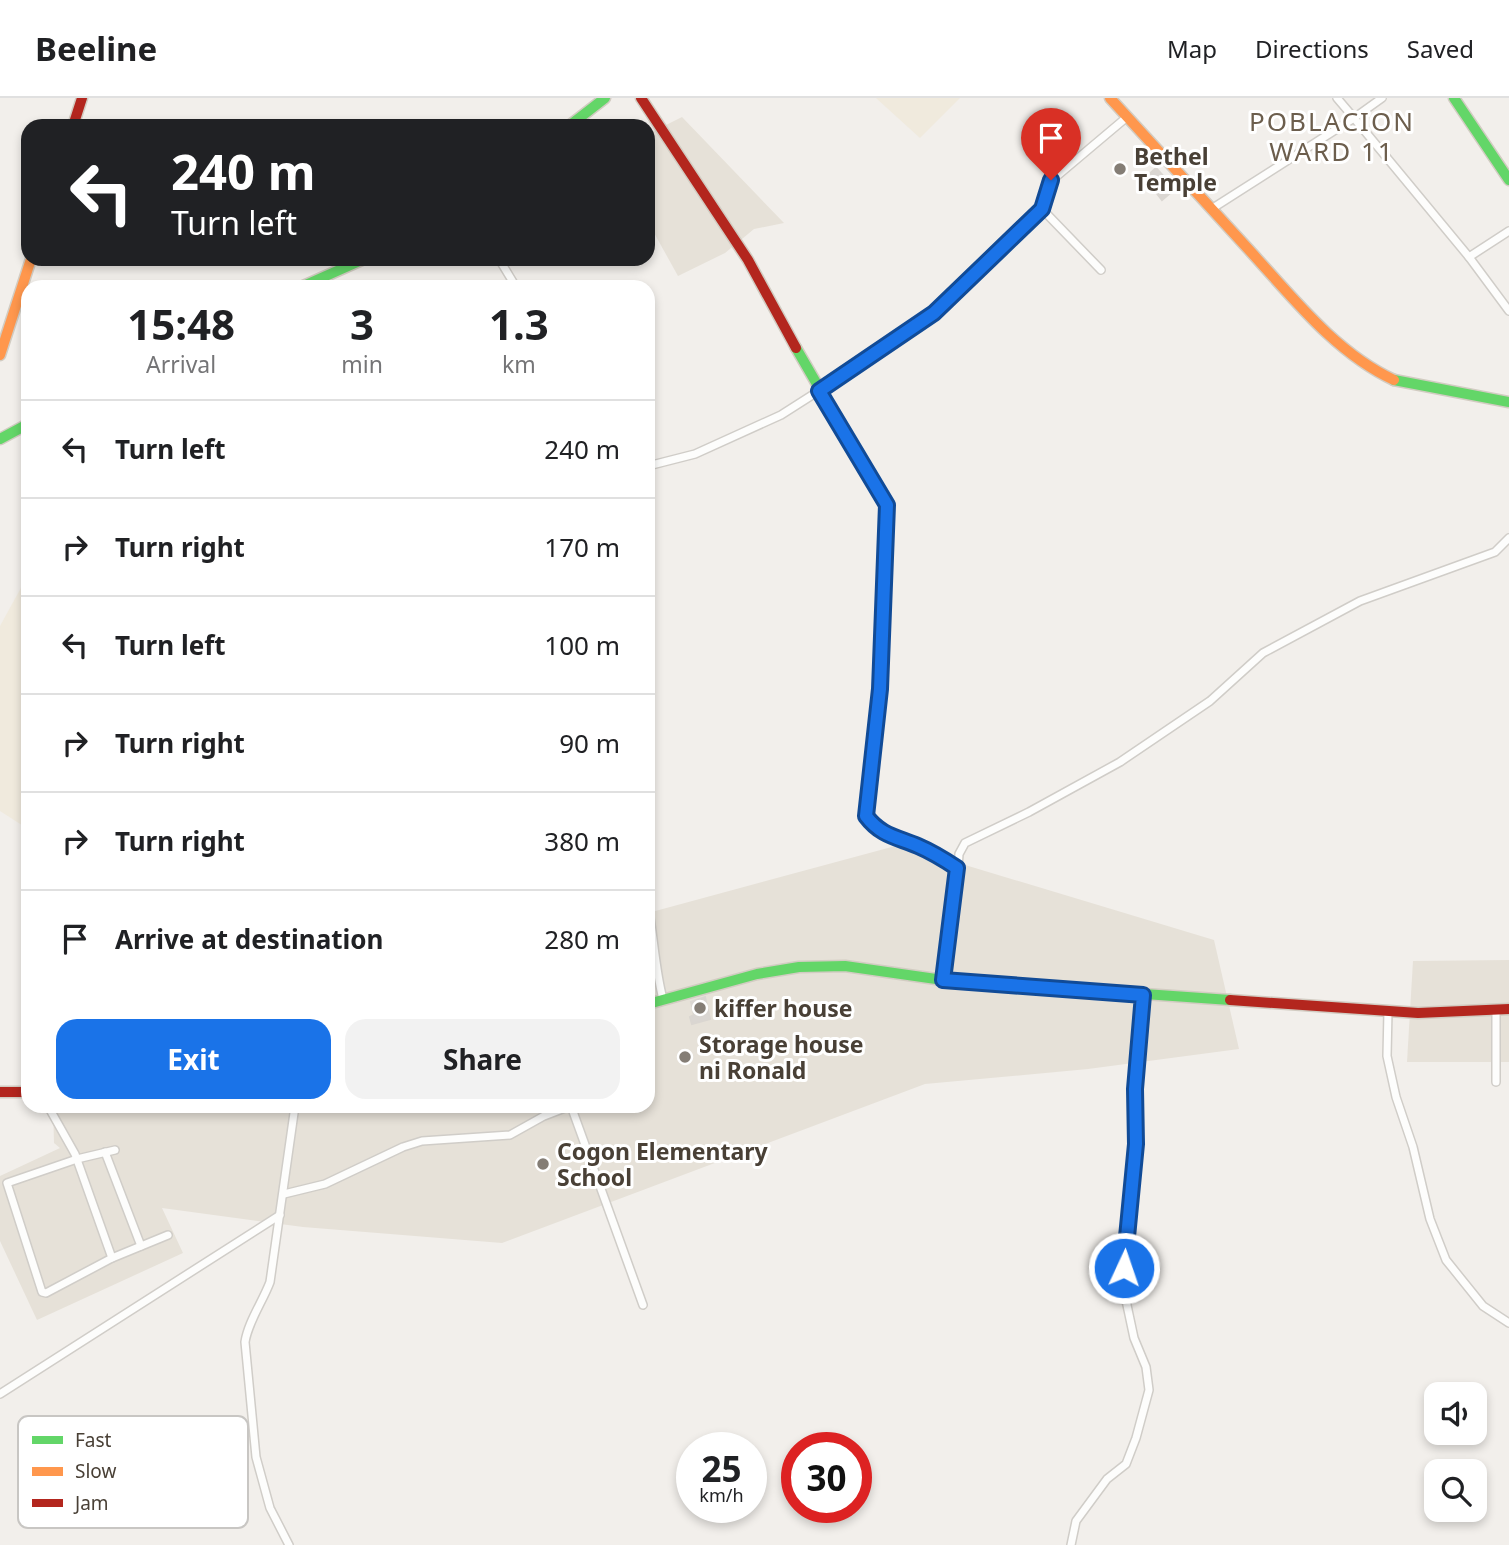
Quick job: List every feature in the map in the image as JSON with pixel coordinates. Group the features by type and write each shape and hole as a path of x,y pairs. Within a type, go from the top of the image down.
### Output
{"street":[{"path":"75,119 82,98"},
{"path":"578,119 605,98"},
{"path":"640,98 654,119"},
{"path":"1110,98 1213,208 1293,299 1363,365 1393,380 1509,402"},
{"path":"1337,98 1469,257 1509,311"},
{"path":"1213,208 1382,98"},
{"path":"1454,98 1509,180"},
{"path":"655,464 695,454 781,415 934,313 1042,209 1051,180 1127,117"},
{"path":"655,120 748,260 819,391 887,505 880,689 866,816 875,828 886,836 918,846 957,868"},
{"path":"1042,209 1101,270"},
{"path":"1469,257 1509,231"},
{"path":"316,280 348,266"},
{"path":"0,355 21,290"},
{"path":"0,439 21,428"},
{"path":"943,980 959,855 965,843 1029,812 1120,762 1210,701 1263,653 1360,601 1495,552 1509,538"},
{"path":"944,859 959,855"},
{"path":"655,961 663,999"},
{"path":"655,1002 757,974 799,967 845,966 943,980 1388,1011 1457,1013 1509,1009"},
{"path":"1071,1545 1076,1521 1107,1479 1126,1464 1149,1390 1146,1367 1134,1338 1124,1291 1126,1233 1136,1144 1135,1089 1143,995"},
{"path":"1496,1010 1496,1082"},
{"path":"1388,1011 1387,1056 1430,1219 1446,1260 1483,1306 1509,1323"},
{"path":"0,1092 21,1092"},
{"path":"52,1113 77,1159 112,1258"},
{"path":"289,1545 270,1508 256,1457 245,1364 246,1332 263,1302 270,1282 294,1113"},
{"path":"284,1194 325,1184 403,1147 422,1141 510,1135 552,1113"},
{"path":"574,1113 643,1304"},
{"path":"116,1150 77,1159 6,1183 42,1292 46,1293 112,1258 168,1235"},
{"path":"105,1152 141,1247"},
{"path":"0,1394 280,1215"}],"shaded area":[{"path":"876,98 960,98 920,138"},
{"path":"682,117 784,223 754,229 725,253 678,276 655,235 655,130"},
{"path":"21,588 21,824 0,811 0,626"},
{"path":"899,845 1214,940 1239,1049 1088,1069 925,1084 502,1243 303,1227 162,1208 183,1253 37,1320 0,1241 0,1176 60,1148 54,1143 53,1113 655,1113 655,911"},
{"path":"1509,960 1509,1062 1407,1062 1413,961"}],"building":[{"path":"1156,168 1175,189 1162,200 1145,178"},
{"name":"kiffer house","path":"705,997 710,1019 692,1024 690,1017 694,1015 691,1002"}],"traffic: fast":[{"path":"578,119 605,98"},
{"path":"1454,98 1509,180"},
{"path":"317,280 348,266"},
{"path":"796,348 887,505 880,689 870,779"},
{"path":"1394,380 1509,402"},
{"path":"0,439 21,428"},
{"path":"655,1002 757,974 799,967 845,966 943,980 1230,1000"}],"traffic: slow":[{"path":"1110,98 1317,324 1353,355 1394,380"},
{"path":"24,280 29,266"},
{"path":"0,355 21,290"},
{"path":"870,779 866,816 878,827 924,848 958,868 943,980"}],"traffic: jam":[{"path":"75,119 82,98"},
{"path":"641,98 655,119"},
{"path":"655,119 748,260 796,348"},
{"path":"1230,1000 1418,1013 1509,1009"},
{"path":"0,1092 21,1092"}],"place":[{"name":"Bethel Temple","path":"1120,169"},
{"name":"kiffer house","path":"700,1008"},
{"name":"Storage house ni Ronald","path":"685,1057"},
{"name":"Cogon Elementary School","path":"543,1164"}],"district":[{"name":"POBLACION WARD 11","path":"1332,136"}],"route":[{"path":"1051,180 1046,189 1042,209 934,313 819,391 887,505 880,689 866,816 875,828 886,836 918,846 957,868 943,980 1143,995 1135,1089 1136,1144 1124,1268"}]}
